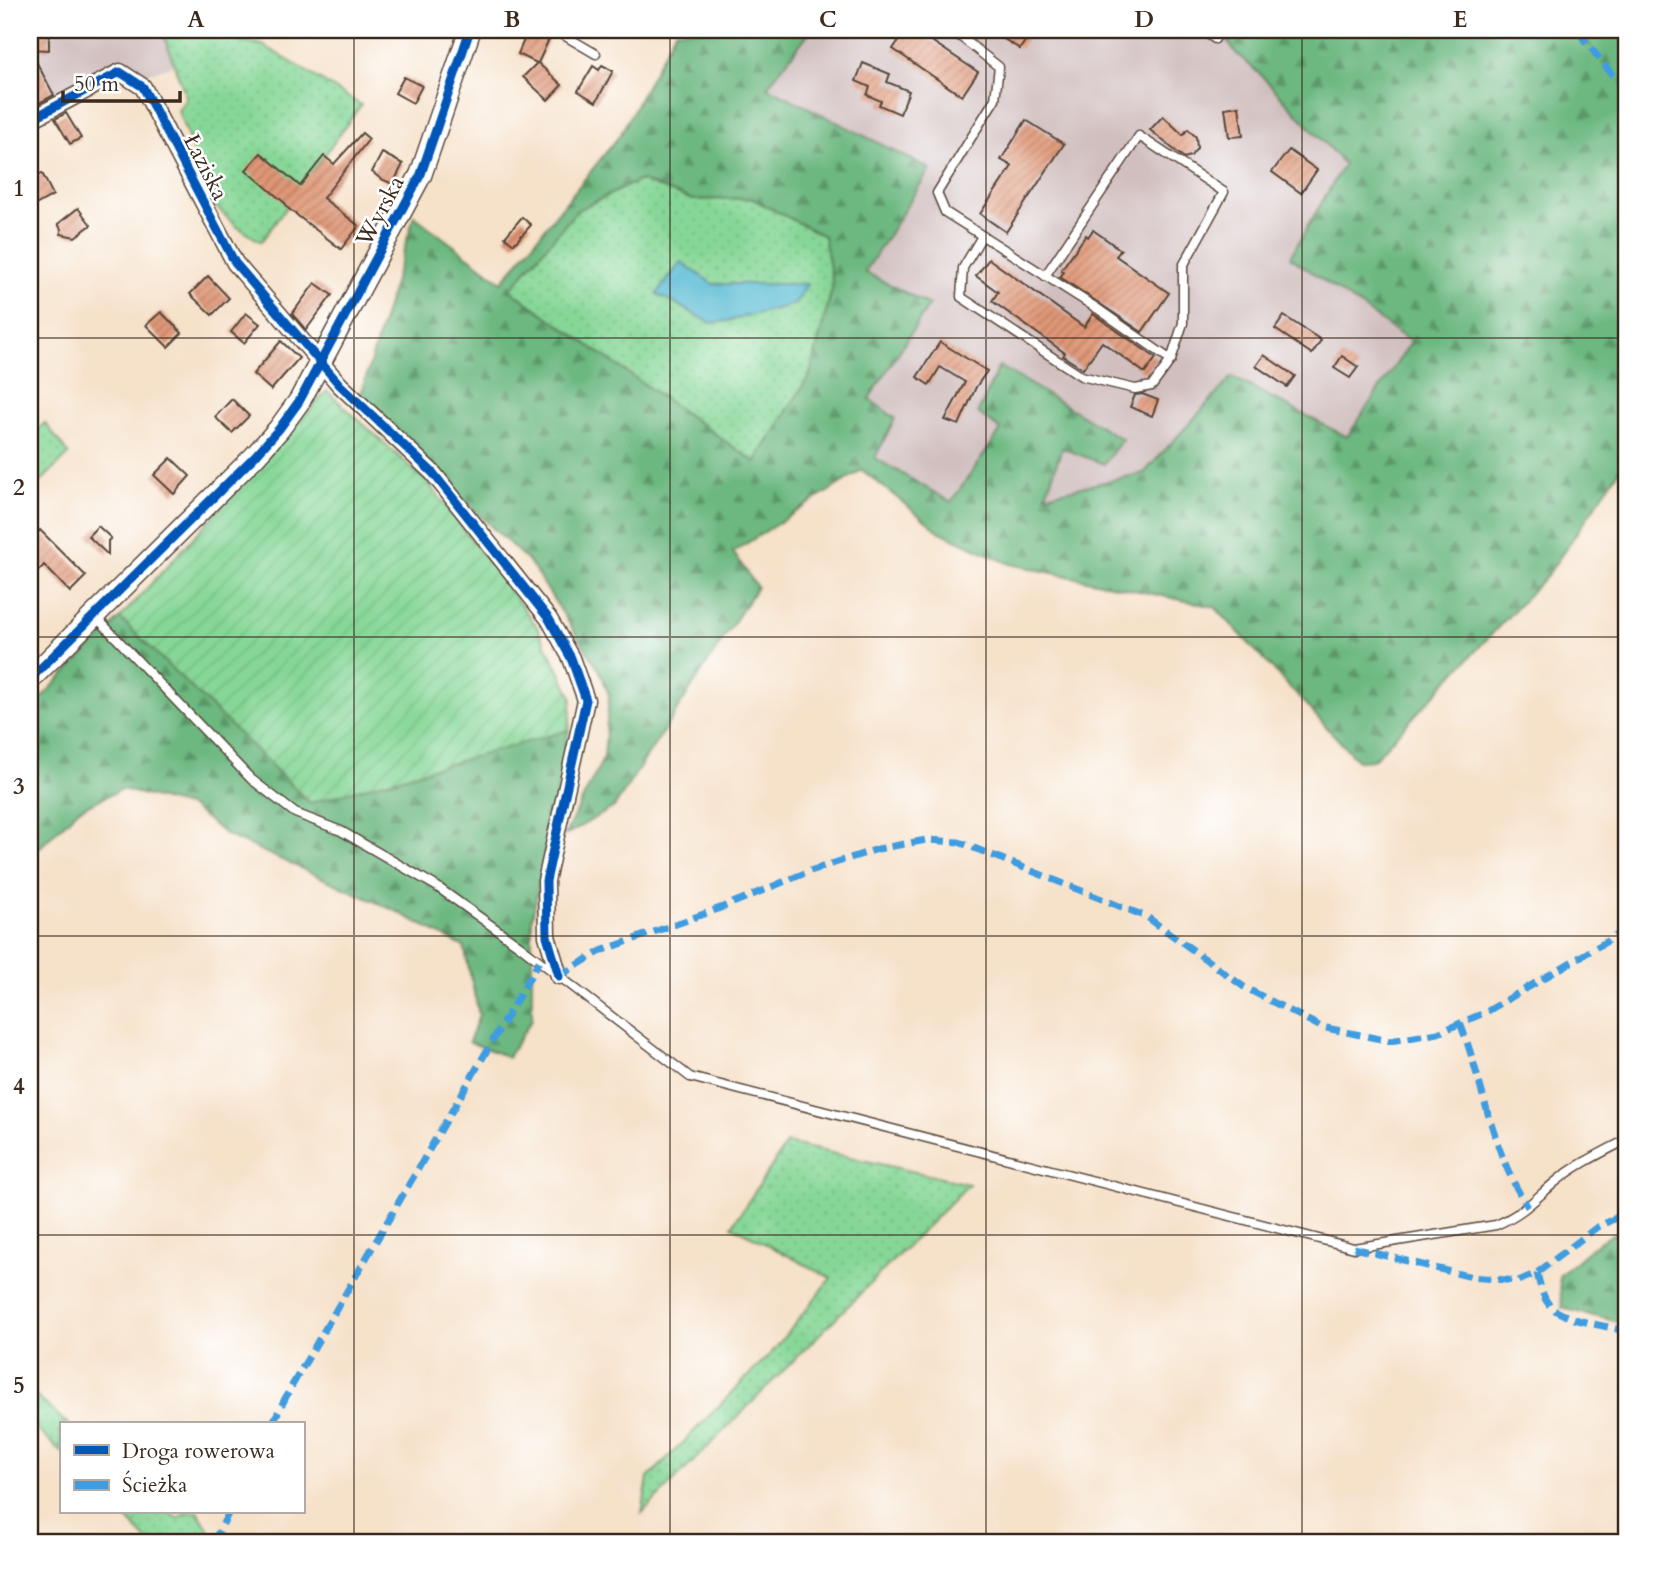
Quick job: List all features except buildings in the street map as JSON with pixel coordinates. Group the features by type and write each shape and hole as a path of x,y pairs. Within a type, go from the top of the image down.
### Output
{"street":[{"name":"Wyrska","path":"94,615 255,456 300,400 421,174 470,30"},
{"name":"Łaziska","path":"30,120 120,72 144,87 234,263 321,363"},
{"path":"321,363 340,385 433,473 549,619 571,658 586,700 546,881 547,936 559,976"},
{"path":"30,678 94,615"}],"lane":[{"path":"555,30 596,54"},
{"path":"952,30 999,67 995,99 937,193 946,212 1098,309 1171,360"},
{"path":"1202,30 1215,40"},
{"path":"982,236 963,268 961,297 1081,376 1135,389 1152,386 1171,360 1183,323 1183,266 1224,192 1139,136 1045,276"},
{"path":"94,615 251,779 271,796 295,813 341,831 436,886 690,1077 1354,1248 1496,1225 1517,1216 1555,1183 1590,1158 1626,1140"}],"shaded area":[{"path":"30,30 162,30 175,65 146,74 118,63 30,118"},
{"path":"811,30 1216,30 1345,164 1290,257 1411,342 1347,437 1232,377 1144,473 1045,495 1062,448 1121,439 1002,430 951,502 874,458 868,399 929,305 865,272 767,87"}],"green space":[{"path":"162,30 185,30 263,45 361,105 261,242 236,226 213,204 178,111 186,97"},
{"path":"676,30 811,30 767,87 930,169 865,272 929,305 869,399 895,418 875,458 951,502 1001,430 978,413 999,366 1122,439 1104,464 1062,448 1046,495 1144,473 1232,377 1347,437 1411,342 1290,257 1344,164 1216,30 1626,30 1626,461 1549,573 1373,760 1358,761 1215,607 1010,564 940,532 862,470 733,552 757,587 614,807 564,836 604,757 609,695 600,671 530,563 359,401 414,216 502,282 620,135","holes":["640,180 693,200 751,198 824,236 833,285 810,375 755,462 510,290 577,210"]},
{"path":"640,180 693,200 751,198 824,235 833,284 810,375 755,463 509,290 577,210"},
{"path":"327,391 429,484 536,625 572,697 569,730 310,803 120,618"},
{"path":"45,423 69,454 30,492 30,436"},
{"path":"120,618 310,803 569,730 532,919 532,1019 508,1057 469,1042 479,1015 464,947 396,911 226,835 191,807 122,789 79,809 30,857 30,709"},
{"path":"787,1143 969,1184 642,1513 648,1478 774,1350 831,1278 732,1226"},
{"path":"1626,1228 1626,1324 1562,1308 1559,1276 1597,1243"},
{"path":"30,1391 66,1422 60,1422 60,1451 30,1423"},
{"path":"123,1514 172,1514 177,1518 184,1514 199,1514 217,1543 149,1543"}],"water":[{"path":"681,262 713,284 807,284 795,304 711,323 657,294"}],"marked path":[{"path":"1582,30 1583,38 1626,92"},
{"path":"559,976 601,951 723,907 810,871 878,849 926,840 959,842 1147,917 1244,987 1321,1027 1390,1041 1438,1033 1486,1012 1626,930"},
{"path":"273,1422 539,961"},
{"path":"1460,1023 1505,1164 1528,1207"},
{"path":"1354,1248 1472,1277 1518,1281 1537,1273 1597,1227 1626,1213"},
{"path":"1537,1273 1544,1297 1559,1313 1626,1331"},
{"path":"213,1543 228,1514"}],"cycle path":[{"path":"30,679 255,456 300,400 421,174 470,30"},
{"path":"30,120 120,72 143,87 235,263 340,385 433,473 549,619 571,658 586,700 546,881 547,936 559,976"}]}
